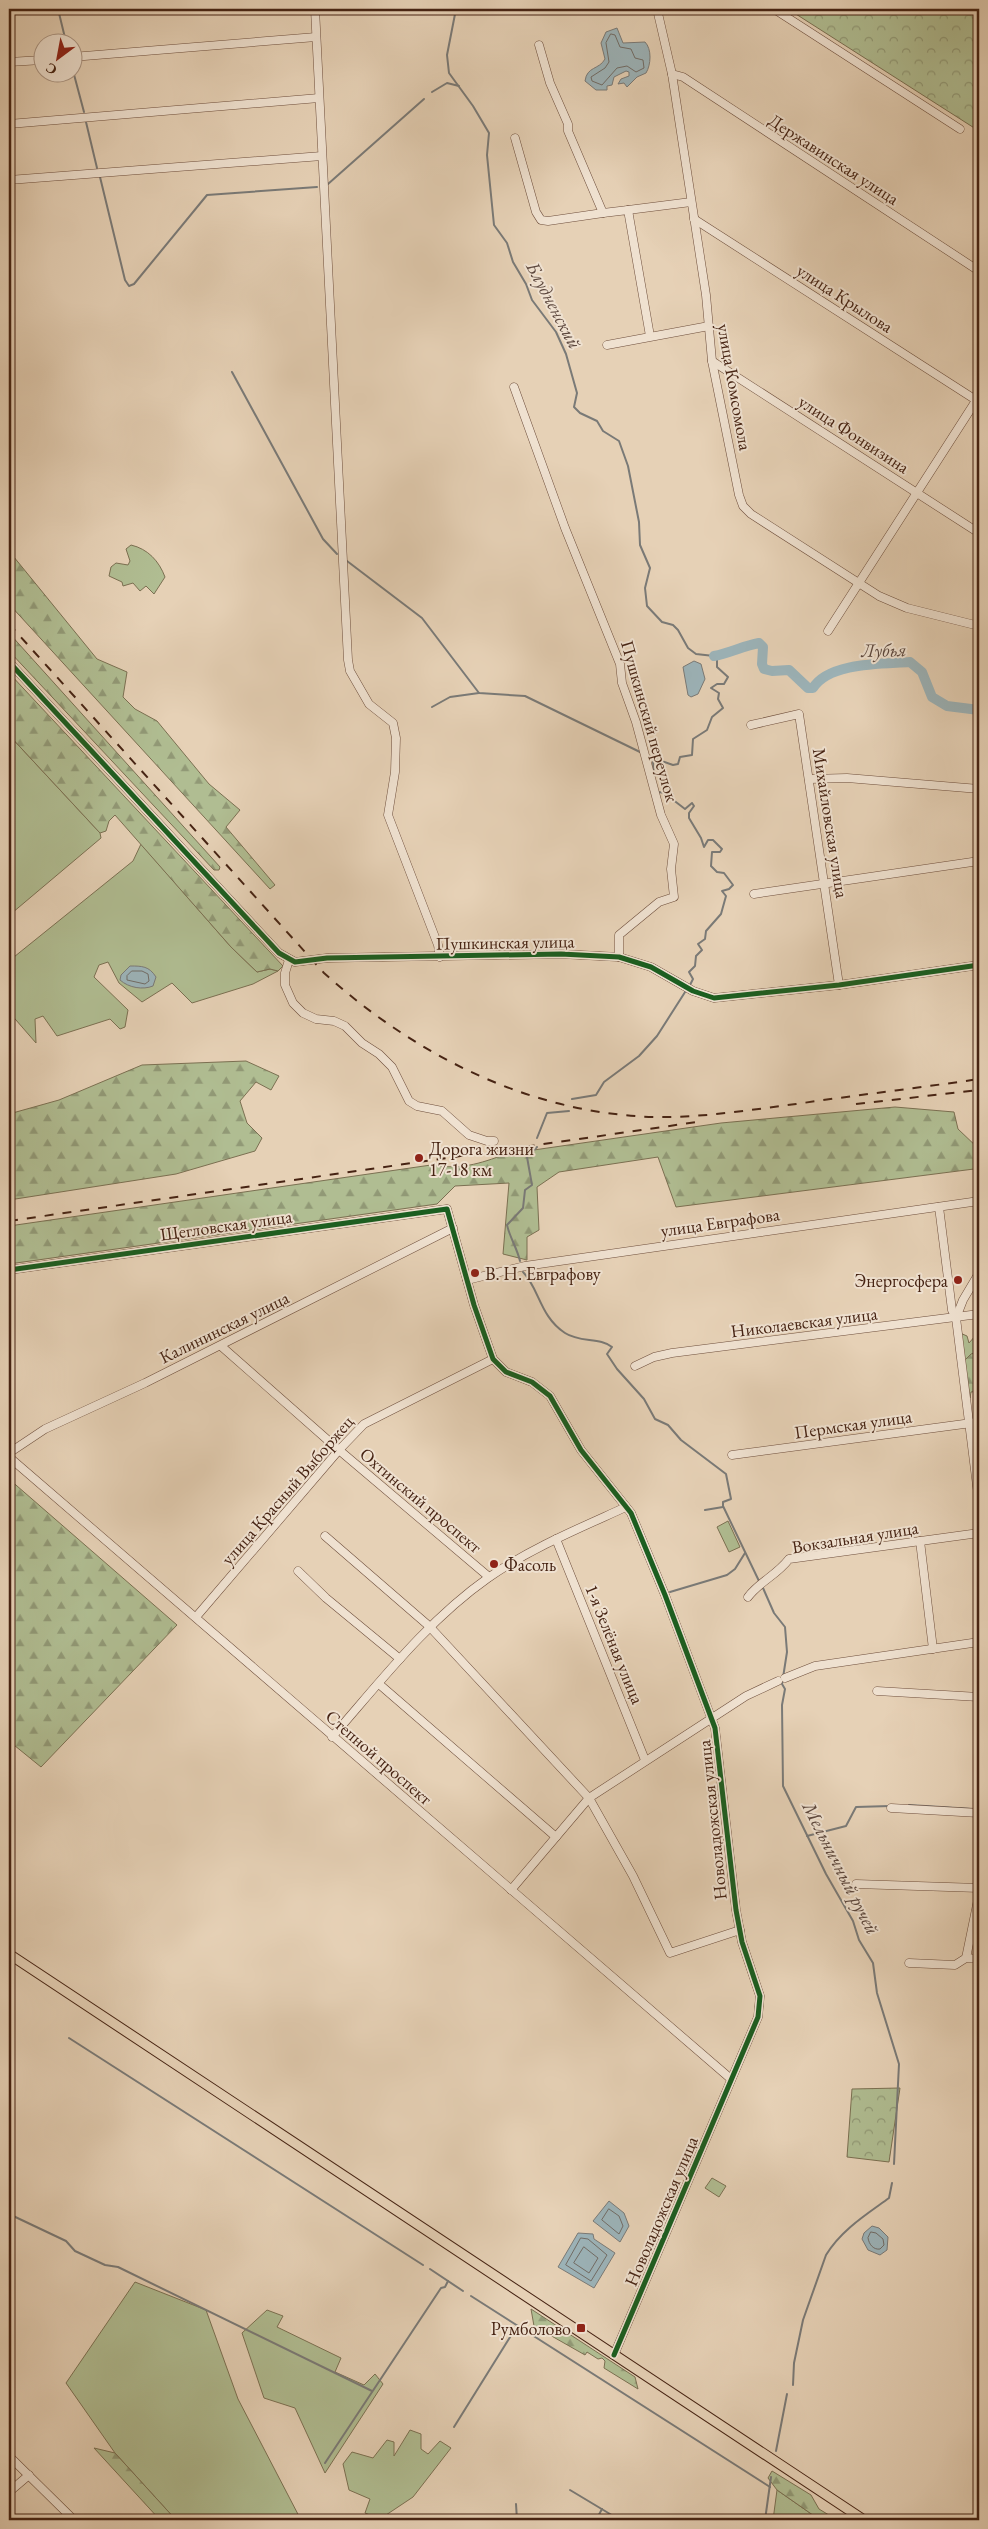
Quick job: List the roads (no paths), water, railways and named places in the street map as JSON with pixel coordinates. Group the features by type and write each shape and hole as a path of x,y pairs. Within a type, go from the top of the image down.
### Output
{"main road":[{"path":"9,1954 864,2520"}],"street":[{"path":"315,9 348,660 350,671 369,704 388,718 395,729 395,772 388,815 438,945 440,957"},
{"name":"улица Комсомола","path":"657,9 672,74 709,326 712,361 743,506 750,514 879,596 908,608 979,626"},
{"path":"774,9 960,129"},
{"path":"82,56 316,37"},
{"path":"539,45 550,84 603,213"},
{"path":"9,62 32,61"},
{"name":"Державинская улица","path":"672,74 683,77 979,271"},
{"path":"9,124 319,98"},
{"path":"515,138 536,212 542,220 548,221 691,202"},
{"path":"9,180 322,156"},
{"path":"628,210 650,336"},
{"name":"улица Крылова","path":"694,219 978,399"},
{"path":"607,345 709,326"},
{"name":"улица Фонвизина","path":"712,361 979,533"},
{"name":"Пушкинский переулок","path":"514,387 566,528 620,664 622,682 636,722 662,815 674,844 671,869 674,897 659,902 619,935 619,957"},
{"path":"828,630 978,399"},
{"path":"9,662 279,953 290,960 285,973 284,985 293,1003 303,1013 316,1019 334,1021 345,1026 362,1043 379,1054 392,1067 408,1101 417,1106 442,1111 469,1135 487,1141 494,1141"},
{"name":"Михайловская улица","path":"751,725 799,714 839,985"},
{"path":"809,779 848,778 979,789"},
{"path":"754,894 825,882 979,861"},
{"name":"Пушкинская улица","path":"290,960 299,962 327,958 561,954 619,957 651,967 693,991 714,998 839,985 979,965"},
{"name":"улица Евграфова","path":"467,1280 522,1266 979,1201"},
{"path":"939,1207 952,1310 956,1318 979,1502"},
{"name":"Щегловская улица","path":"9,1270 447,1209 453,1228"},
{"path":"453,1228 467,1280 493,1358"},
{"name":"Калининская улица","path":"9,1453 44,1429 221,1346 453,1228"},
{"path":"956,1318 963,1300 979,1273"},
{"name":"Николаевская улица","path":"635,1366 672,1353 979,1314"},
{"name":"Охтинский проспект","path":"221,1346 339,1450 489,1577"},
{"name":"улица Красный Выборжец","path":"196,1617 339,1450 364,1424 493,1358"},
{"name":"Новоладожская улица","path":"493,1358 506,1372 532,1382 550,1396 581,1450 626,1507 652,1563 712,1719 719,1746 740,1930 761,2003 758,2017 614,2355"},
{"name":"Пермская улица","path":"732,1455 979,1422"},
{"name":"Степной проспект","path":"9,1457 196,1617 332,1737 731,2078"},
{"path":"332,1737 429,1626 489,1577 556,1539 626,1507"},
{"name":"Вокзальная улица","path":"748,1597 753,1590 782,1568 788,1559 979,1533"},
{"path":"325,1536 429,1626 589,1798 633,1876 670,1953 740,1930"},
{"name":"1-я Зелёная улица","path":"556,1539 645,1760"},
{"path":"920,1541 934,1649"},
{"path":"298,1571 326,1598 400,1660"},
{"path":"511,1890 589,1798 746,1696 809,1667 979,1642"},
{"path":"379,1684 556,1837"},
{"path":"877,1691 979,1697"},
{"path":"891,1808 979,1813"},
{"path":"856,1884 979,1888"},
{"path":"966,1958 979,1895"},
{"path":"909,1964 955,1965 966,1958 979,1960"},
{"path":"9,2456 74,2520"},
{"path":"9,2492 29,2475"}],"water":[{"path":"617,28 623,43 645,42 649,49 650,57 648,70 627,87 624,83 618,84 621,79 629,76 629,72 626,71 614,77 612,85 607,86 607,90 596,90 585,81 586,76 605,59 601,43 606,32"},
{"path":"694,661 701,664 705,679 698,694 691,697 688,695 683,667"},
{"path":"130,966 142,967 151,971 156,977 153,986 136,988 120,980 121,975"},
{"path":"609,2201 624,2213 629,2226 620,2242 593,2221"},
{"path":"872,2226 879,2228 888,2237 887,2250 880,2255 868,2250 862,2239 864,2233"},
{"path":"578,2233 593,2234 594,2239 615,2253 594,2288 558,2267"}],"waterway":[{"path":"58,9 64,32"},
{"name":"Блудненский","path":"456,9 447,55 449,73 473,106 489,133 487,155 494,225 507,243 513,262 526,284 532,300 556,332 566,354 577,393 574,407 580,413 597,421 603,431 619,441 628,466 639,522 640,545 650,568 645,588 647,606 662,622 673,625 688,648 696,654 714,656 717,659 717,667 728,677 724,684 717,684 711,688 719,693 718,699 723,708 712,717 707,730 693,739 692,755 680,757 678,764 673,765 656,759 653,762 654,776"},
{"path":"76,82 84,112"},
{"path":"432,92 447,83 459,86"},
{"path":"328,184 424,99"},
{"path":"86,122 97,168"},
{"path":"100,177 125,280 129,286 134,284 207,195 317,187"},
{"path":"232,372 323,539 337,554"},
{"path":"347,561 422,618 479,693 525,696 640,752"},
{"name":"Лубья","path":"714,656 759,643 763,647 762,664 764,669 772,671 789,670 808,688 813,688 821,679 831,673 844,669 872,664 910,662 922,672 932,697 947,706 979,710"},
{"path":"432,707 450,697 479,693"},
{"path":"647,755 656,759"},
{"path":"658,792 673,794 672,799 685,809 692,803 694,806 689,813 689,818 704,847 708,840 713,840 722,849 720,852 712,852 711,866 717,872 724,873 733,885 729,889 722,891 726,896 721,914 706,931 705,939 698,944 702,950 696,956 695,966 689,972 693,979 690,985"},
{"path":"572,1099 596,1095 604,1082 639,1056 657,1036 687,989"},
{"name":"Мельничный ручей","path":"537,1138 547,1113 569,1111"},
{"name":"Мельничный ручей","path":"520,1261 507,1225 523,1208 525,1190 532,1185 527,1157 537,1147"},
{"name":"Мельничный ручей","path":"523,1272 533,1286 550,1319 557,1326 571,1336 602,1342 612,1347 607,1354 617,1369 644,1399 655,1419 668,1425 681,1440 726,1474 731,1499 723,1502 723,1506 759,1581"},
{"path":"705,1510 723,1507"},
{"path":"670,1592 727,1575 735,1569 745,1553"},
{"name":"Мельничный ручей","path":"763,1588 774,1613 785,1627 787,1652 782,1684 785,1689 782,1705 783,1786 826,1874 853,1921 859,1940 873,1963 877,1993 899,2064 894,2164"},
{"path":"909,1805 974,1809"},
{"path":"807,1836 846,1826 856,1807 890,1806"},
{"path":"69,2038 423,2265"},
{"name":"Мельничный ручей","path":"793,2385 794,2363 803,2320 826,2255 847,2230 889,2198 892,2183"},
{"path":"9,2214 66,2241 75,2251 105,2265 118,2267 372,2391"},
{"path":"430,2269 463,2291"},
{"path":"325,2463 441,2288 445,2287 448,2281"},
{"path":"471,2296 770,2487"},
{"path":"454,2427 512,2334 521,2329"},
{"name":"Мельничный ручей","path":"776,2451 787,2394"},
{"name":"Мельничный ручей","path":"765,2520 771,2477"},
{"path":"570,2490 620,2520"},
{"path":"516,2504 517,2520 520,2520"},
{"path":"596,2520 602,2509"}],"railway":[{"path":"9,624 324,973 359,1003 396,1030 435,1054 476,1074 518,1091 562,1104 607,1113 653,1117 725,1113 979,1079"},
{"path":"856,1104 979,1090"},
{"path":"9,1221 697,1122"}],"place":[{"name":"Дорога жизни 17-18 км","path":"419,1158"},
{"name":"В. Н. Евграфову","path":"475,1273"},
{"name":"Энергосфера","path":"958,1280"},
{"name":"Фасоль","path":"494,1564"},
{"name":"Румболово","path":"581,2328"}]}
